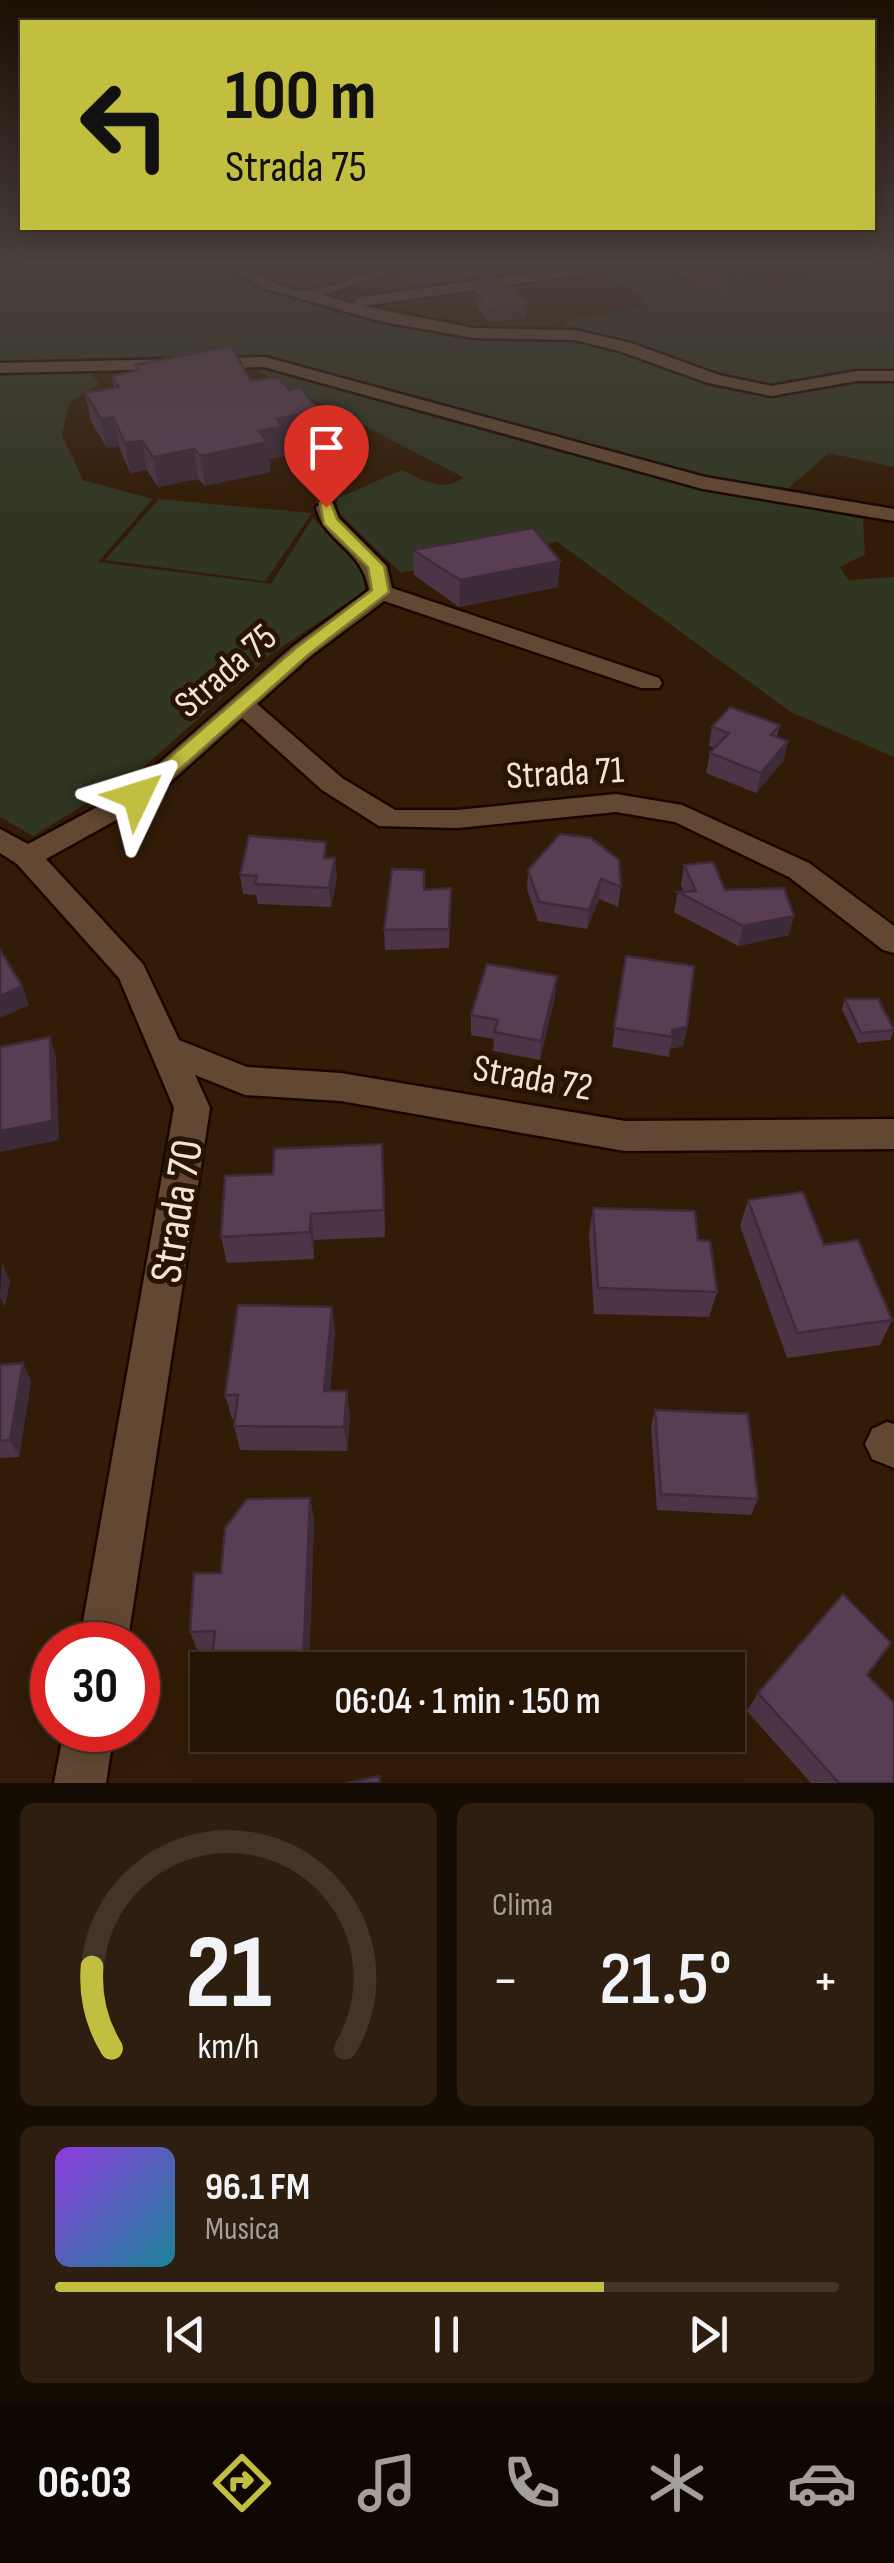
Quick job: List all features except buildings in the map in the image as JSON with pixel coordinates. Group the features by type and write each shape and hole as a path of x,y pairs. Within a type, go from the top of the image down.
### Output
{"street":[{"path":"620,347 714,379 771,391 857,376 894,376"},
{"path":"0,368 265,362 703,483 894,515"},
{"path":"326,507 329,520 376,566 380,592 650,682"},
{"name":"Strada 75","path":"13,848 137,796 302,652 380,592"},
{"name":"Strada 71","path":"242,704 332,784 389,819 456,819 616,803 682,814 799,870 894,942"},
{"name":"Strada 70","path":"13,848 132,972 192,1108 107,1622"},
{"name":"Strada 72","path":"166,1049 246,1082 341,1086 625,1136 894,1134"},
{"path":"80,1783 85,1752"}],"green space":[{"path":"0,347 894,347 894,467 829,453 786,490 695,473 273,359 195,355 0,364"},
{"path":"254,364 672,481 863,519 865,554 840,567 848,580 894,577 894,757 791,712 557,542 401,573 336,510 338,498 402,470 441,485 463,477 260,372"},
{"path":"90,371 99,384 69,403 62,435 83,480 153,499 98,562 271,584 313,518 361,567 365,591 270,655 138,772 33,836 0,817 0,376"},
{"path":"159,499 312,513 265,581 105,560"}],"route":[{"path":"137,796 302,652 380,592 376,566 329,520 326,507"}]}
